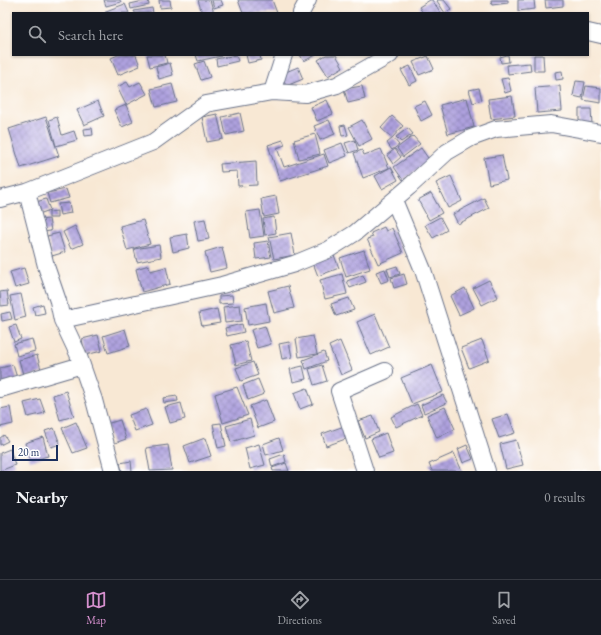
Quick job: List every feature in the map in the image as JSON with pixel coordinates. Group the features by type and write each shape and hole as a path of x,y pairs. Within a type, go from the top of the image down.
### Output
{"street":[{"path":"302,12 308,0"},
{"path":"589,32 601,35"},
{"path":"272,92 284,56"},
{"path":"0,199 26,192 153,142 206,104 272,92 305,94 337,85 388,56"},
{"path":"62,320 222,285 294,264 328,250 355,232 394,200 447,152 471,138 496,129 551,124 601,133"},
{"path":"26,192 46,266 58,301 62,320 82,365 94,400 113,471"},
{"path":"394,200 423,270 487,471"},
{"path":"0,389 82,365"},
{"path":"365,471 339,391 385,371"}],"building":[{"path":"104,0 120,0 121,2 106,6"},
{"path":"148,0 149,5 131,9 130,4"},
{"path":"159,0 170,0 171,7 160,8"},
{"path":"198,0 210,0 214,12 202,12"},
{"path":"212,0 221,0 223,5 214,8"},
{"path":"238,0 272,0 277,12 243,12"},
{"path":"432,0 440,12 422,12 419,7"},
{"path":"444,0 451,9 444,12 437,1"},
{"path":"491,0 508,0 508,3 492,5"},
{"path":"518,0 534,0 535,9 518,11"},
{"path":"545,0 563,0 563,6 546,8"},
{"path":"125,4 129,12 106,12"},
{"path":"152,8 153,12 134,12"},
{"path":"116,56 136,56 140,66 118,75 111,58"},
{"path":"147,56 165,56 167,63 150,67"},
{"path":"196,56 221,56 198,61"},
{"path":"236,56 238,61 217,66 216,59"},
{"path":"246,56 260,56 261,60 248,63"},
{"path":"301,56 314,56 304,61"},
{"path":"324,56 337,56 343,67 328,76 318,60"},
{"path":"428,56 434,69 419,75 413,62"},
{"path":"508,56 509,62 501,63 500,57"},
{"path":"534,56 543,56 544,71 534,71"},
{"path":"204,61 210,77 201,80 195,64"},
{"path":"170,63 173,75 159,79 156,67"},
{"path":"530,63 531,71 508,74 507,65"},
{"path":"410,66 417,81 409,85 401,70"},
{"path":"298,67 303,79 286,86 281,74"},
{"path":"562,71 563,79 556,80 555,72"},
{"path":"508,78 511,91 505,93 501,79"},
{"path":"576,81 585,82 582,98 573,96"},
{"path":"127,82 130,87 140,82 147,94 126,105 117,87"},
{"path":"172,84 177,102 156,107 151,89"},
{"path":"362,86 365,99 348,103 344,89"},
{"path":"560,86 562,111 537,113 535,88"},
{"path":"586,86 601,88 601,103 583,100"},
{"path":"479,88 482,100 473,103 469,90"},
{"path":"512,96 515,116 491,119 488,99"},
{"path":"467,98 474,127 448,134 440,105"},
{"path":"327,100 333,114 317,121 311,107"},
{"path":"98,101 104,116 84,125 77,110"},
{"path":"425,101 432,115 421,121 414,106"},
{"path":"126,105 133,122 122,127 114,110"},
{"path":"579,109 591,109 592,124 579,125"},
{"path":"240,113 244,131 226,135 222,117"},
{"path":"217,114 223,139 207,142 202,117"},
{"path":"392,116 403,126 392,138 381,128"},
{"path":"46,117 59,156 21,168 9,129"},
{"path":"57,117 62,135 74,131 77,140 56,146 49,120"},
{"path":"329,120 335,134 320,140 314,126"},
{"path":"362,120 372,139 359,146 349,127"},
{"path":"345,125 348,135 342,136 340,126"},
{"path":"92,128 93,135 85,136 84,129"},
{"path":"408,128 413,134 401,142 396,137"},
{"path":"315,134 320,154 299,159 294,140"},
{"path":"413,136 420,144 403,157 397,148"},
{"path":"393,138 399,145 392,150 387,143"},
{"path":"283,140 285,145 277,148 284,167 324,154 328,166 280,181 268,145"},
{"path":"355,140 358,150 349,153 345,143"},
{"path":"342,143 347,156 329,163 324,150"},
{"path":"421,148 430,161 403,180 394,167"},
{"path":"381,149 389,168 363,178 354,153 362,150 364,155"},
{"path":"395,149 401,157 393,164 387,155"},
{"path":"502,155 507,180 489,184 484,158"},
{"path":"256,161 257,185 238,186 237,171 221,172 220,164"},
{"path":"391,167 398,180 382,189 375,176"},
{"path":"451,176 462,201 448,208 436,183"},
{"path":"66,189 69,198 50,203 47,193"},
{"path":"431,193 442,213 429,220 418,200"},
{"path":"276,196 279,214 264,217 261,199"},
{"path":"484,198 489,208 458,224 453,214"},
{"path":"46,199 50,210 36,215 33,203"},
{"path":"69,203 71,213 60,215 58,204"},
{"path":"260,210 264,236 250,238 246,212"},
{"path":"57,211 57,218 49,218 49,212"},
{"path":"274,217 276,233 265,235 263,219"},
{"path":"440,217 447,230 433,238 425,225"},
{"path":"49,219 51,231 41,232 39,220"},
{"path":"205,219 209,239 198,241 194,221"},
{"path":"143,220 150,244 127,250 120,226"},
{"path":"75,226 83,244 71,249 63,232"},
{"path":"384,227 386,231 392,228 403,253 378,264 367,239 373,237 371,233"},
{"path":"59,233 65,252 52,256 47,236"},
{"path":"291,233 295,255 274,259 269,237"},
{"path":"187,234 189,248 173,252 170,237"},
{"path":"268,241 271,257 256,259 254,243"},
{"path":"159,245 161,257 137,262 134,249"},
{"path":"222,247 227,268 210,272 205,252"},
{"path":"364,250 370,269 346,277 340,258"},
{"path":"334,255 339,268 318,276 313,263"},
{"path":"149,265 150,271 166,267 170,284 142,292 136,269"},
{"path":"397,266 400,274 390,277 387,269"},
{"path":"24,268 29,284 15,288 10,272"},
{"path":"385,269 389,280 381,283 376,272"},
{"path":"342,274 347,294 325,299 320,280"},
{"path":"404,274 407,284 394,288 391,278"},
{"path":"363,275 366,282 350,288 347,281"},
{"path":"489,280 498,297 482,305 473,288"},
{"path":"288,286 294,308 274,313 268,291"},
{"path":"465,288 474,308 459,315 450,296"},
{"path":"7,291 9,305 1,306 0,292"},
{"path":"21,294 26,317 15,320 10,296"},
{"path":"232,295 233,303 219,304 219,296"},
{"path":"349,298 354,310 336,316 331,304"},
{"path":"266,303 269,321 248,325 245,307"},
{"path":"43,304 45,313 35,315 33,307"},
{"path":"240,305 242,321 225,323 223,307"},
{"path":"217,309 220,323 202,326 199,313"},
{"path":"10,312 12,319 2,321 1,314"},
{"path":"375,314 389,347 371,355 357,322"},
{"path":"242,324 244,332 227,336 225,328"},
{"path":"16,325 21,339 14,342 9,327"},
{"path":"265,326 271,344 257,348 251,330"},
{"path":"125,329 130,346 108,353 103,336"},
{"path":"98,335 102,351 85,355 82,339"},
{"path":"313,336 317,354 299,357 296,339"},
{"path":"32,339 35,351 17,356 14,344"},
{"path":"482,340 489,360 469,368 461,348"},
{"path":"246,341 251,361 236,365 231,345"},
{"path":"340,341 352,370 341,375 329,346"},
{"path":"289,342 292,357 282,359 279,344"},
{"path":"324,352 327,361 306,369 303,360"},
{"path":"37,355 42,373 24,378 19,360"},
{"path":"253,362 258,375 241,381 236,368"},
{"path":"13,365 18,381 0,387 0,368"},
{"path":"322,365 327,381 314,385 309,369"},
{"path":"432,365 443,392 412,404 401,378"},
{"path":"303,366 306,379 293,382 290,369"},
{"path":"258,379 264,394 248,400 243,385"},
{"path":"237,387 248,415 223,423 215,394"},
{"path":"307,388 313,404 300,409 294,393"},
{"path":"66,391 74,416 60,420 53,395"},
{"path":"443,395 447,403 424,413 421,405"},
{"path":"177,396 178,401 164,403 163,398"},
{"path":"40,399 45,413 28,417 24,403"},
{"path":"266,400 274,422 258,428 250,406"},
{"path":"181,403 185,419 170,423 165,407"},
{"path":"417,404 422,415 396,427 391,417"},
{"path":"10,407 13,424 0,427 0,409"},
{"path":"445,407 455,429 437,438 427,415"},
{"path":"146,409 152,425 135,431 129,415"},
{"path":"508,414 515,433 499,438 492,419"},
{"path":"373,416 379,432 365,438 358,421"},
{"path":"250,419 254,435 231,442 226,426"},
{"path":"120,420 126,439 112,444 106,424"},
{"path":"76,422 87,448 73,453 62,428"},
{"path":"221,423 226,446 218,448 213,424"},
{"path":"347,425 351,437 326,446 322,434"},
{"path":"54,428 60,444 51,447 45,431"},
{"path":"386,433 393,453 379,458 371,439"},
{"path":"4,435 8,441 0,445 0,438"},
{"path":"43,437 48,456 30,461 25,443"},
{"path":"205,438 211,456 190,463 184,446"},
{"path":"279,438 283,450 266,455 263,444"},
{"path":"516,440 523,465 506,469 500,444"},
{"path":"259,444 265,465 250,469 245,448"},
{"path":"168,445 172,470 150,471 146,448"},
{"path":"467,445 473,459 463,463 458,449"},
{"path":"10,449 15,465 0,471 0,453"},
{"path":"454,453 462,471 432,471 429,464"},
{"path":"284,454 286,462 272,467 270,459"},
{"path":"131,461 132,471 122,471 120,463"},
{"path":"286,463 289,471 273,471 272,468"}]}
